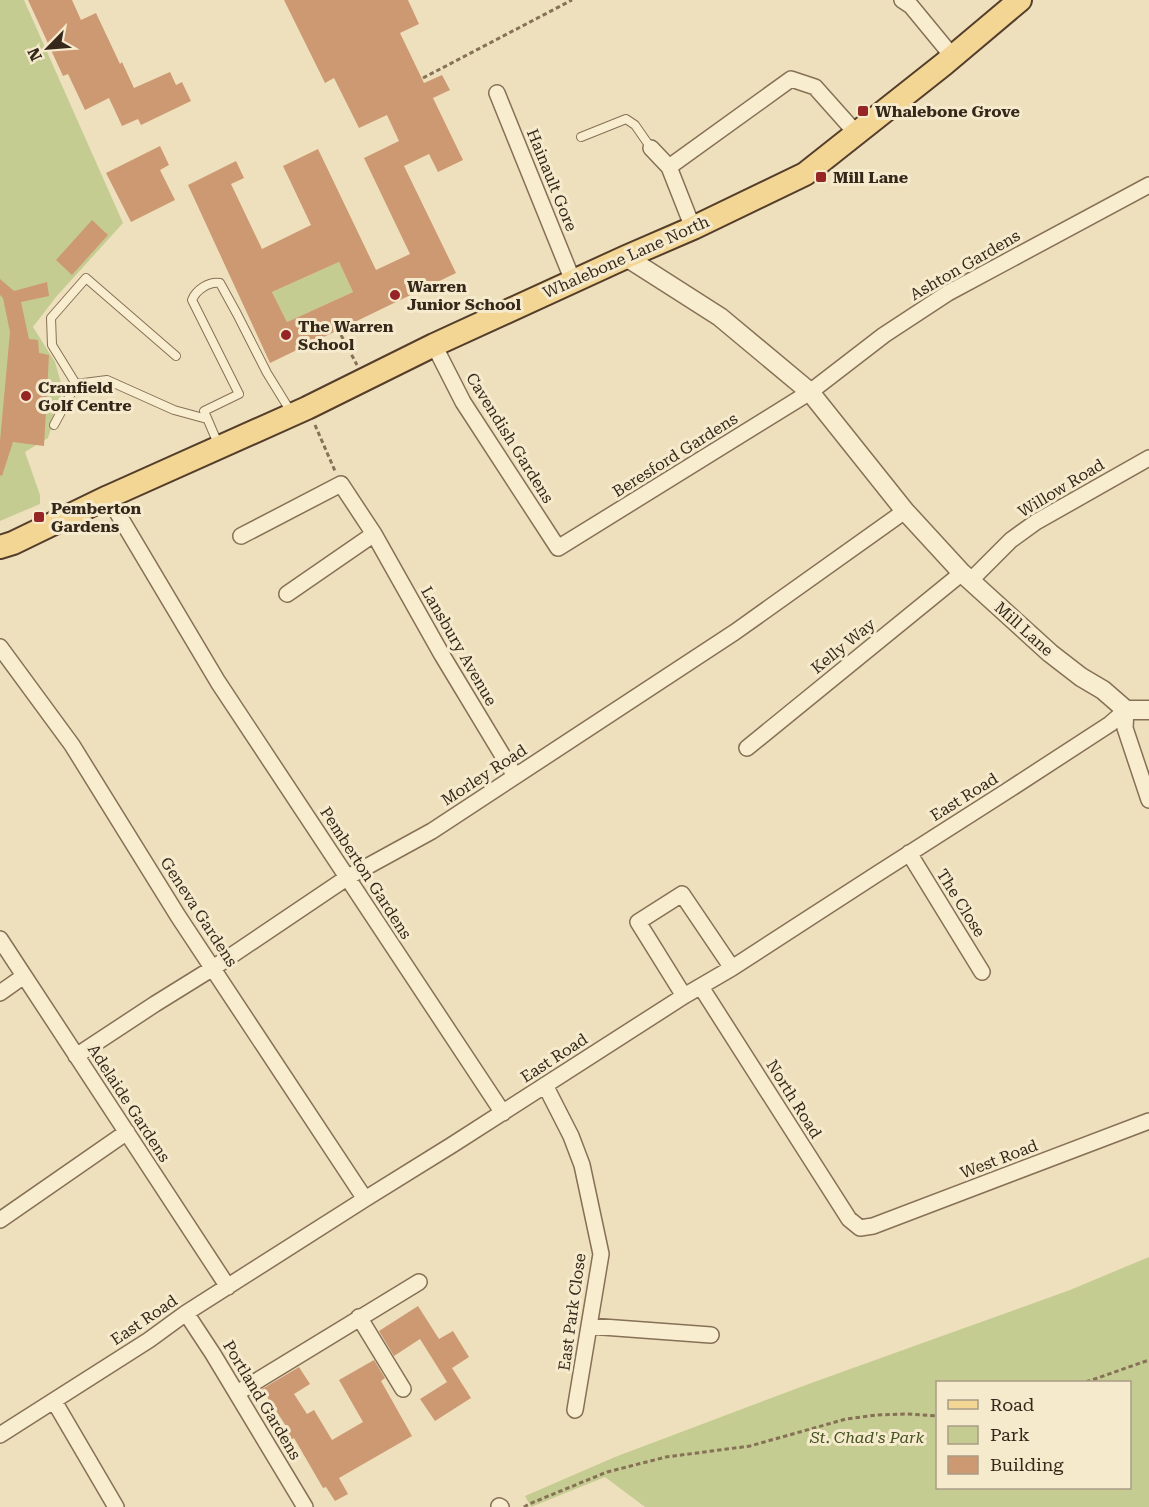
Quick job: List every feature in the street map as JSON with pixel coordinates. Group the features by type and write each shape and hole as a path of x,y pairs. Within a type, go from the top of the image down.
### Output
{"main road":[{"name":"Whalebone Lane North","path":"0,547 220,447 294,406 364,380 434,345 693,228 805,174 953,57 1020,0"}],"street":[{"path":"902,1 912,6 953,57"},
{"path":"669,167 791,79 815,87 856,133"},
{"name":"Hainault Gore","path":"497,93 573,281"},
{"path":"651,148 669,167 693,228"},
{"name":"Ashton Gardens","path":"810,392 884,334 948,293 1149,185"},
{"name":"Mill Lane","path":"626,257 720,317 810,392 905,511 967,577 1050,653 1081,677 1103,690 1125,710"},
{"name":"Cavendish Gardens","path":"434,345 463,402 558,548"},
{"name":"Beresford Gardens","path":"558,548 810,392"},
{"name":"Willow Road","path":"967,577 1036,522 1149,458"},
{"path":"241,536 340,484"},
{"name":"Lansbury Avenue","path":"340,484 374,534 442,655 515,776"},
{"name":"Pemberton Gardens","path":"108,497 218,682 503,1113"},
{"name":"Morley Road","path":"76,1056 213,968 348,877 432,831 735,632 905,511"},
{"path":"287,594 374,534"},
{"name":"Kelly Way","path":"747,748 967,577"},
{"name":"Geneva Gardens","path":"0,647 72,745 178,915 365,1199"},
{"path":"1149,710 1125,710 1125,728 1149,800"},
{"name":"East Road","path":"0,1435 149,1340 186,1313 684,996 732,968 1094,735 1125,710"},
{"name":"The Close","path":"909,853 982,972"},
{"path":"684,996 638,922 682,894 732,968"},
{"name":"Adelaide Gardens","path":"0,939 228,1287"},
{"path":"0,993 24,976"},
{"name":"North Road","path":"701,987 849,1219 860,1228"},
{"name":"East Park Close","path":"545,1085 571,1136 582,1165 601,1254 576,1410"},
{"name":"West Road","path":"860,1228 873,1226 1149,1120"},
{"path":"0,1220 127,1132"},
{"path":"237,1393 419,1282"},
{"name":"Portland Gardens","path":"186,1313 305,1507"},
{"path":"359,1317 403,1389"},
{"path":"589,1326 711,1335"},
{"path":"54,1401 116,1507"}],"lane":[{"path":"581,137 626,119 635,125 651,148"},
{"path":"76,384 52,345 51,318 86,278 176,356"},
{"path":"220,447 204,411 239,394 192,300 194,293 204,286 215,282 220,283 267,373 294,406"},
{"path":"76,384 107,380 174,410 207,419"},
{"path":"54,425 76,384"}],"path":[{"path":"423,78 573,0"},
{"path":"341,335 364,380"},
{"path":"294,406 340,484"},
{"path":"1091,1381 1149,1360"},
{"path":"524,1507 607,1472 666,1457 750,1446 846,1419 877,1414 936,1416"}],"green space":[{"path":"0,0 24,0 123,223 56,297 33,327 55,362 63,390 48,438 25,452 40,495 40,504 0,521"},
{"path":"339,262 353,292 287,322 272,292"},
{"name":"St. Chad's Park","path":"1149,1257 1149,1507 645,1507 605,1477 531,1507 525,1496 615,1457 814,1382 1070,1290"}],"building":[{"path":"28,0 72,0 81,20 96,13 134,88 170,72 176,85 182,82 191,101 141,125 138,119 122,126 109,98 85,110 68,74 63,76"},
{"path":"284,0 408,0 419,24 400,33 424,83 442,75 450,90 433,98 463,160 438,172 429,154 404,166 456,273 270,363 188,185 236,161 244,178 231,184 262,249 311,225 283,166 318,149 376,270 410,254 364,158 399,141 387,115 359,128 334,78 325,83","holes":["339,262 353,292 287,322 272,292"]},
{"path":"160,146 169,165 160,170 175,200 131,222 106,173"},
{"path":"92,220 108,235 72,275 56,260"},
{"name":"Cranfield Golf Centre","path":"0,279 14,291 47,282 49,296 21,302 29,339 38,340 39,353 49,355 44,446 13,442 2,476 0,475 0,441 10,332 3,298 0,295"},
{"path":"418,1306 439,1339 453,1331 469,1357 452,1368 471,1398 435,1421 420,1399 447,1382 420,1339 394,1356 379,1331"},
{"path":"374,1360 385,1378 381,1381 412,1436 339,1478 348,1494 335,1501 326,1487 323,1488 294,1438 288,1441 281,1429 286,1426 262,1389 299,1367 310,1384 294,1394 307,1414 314,1410 332,1440 363,1422 339,1380"}],"place":[{"name":"Whalebone Grove","path":"863,111"},
{"name":"Mill Lane","path":"821,177"},
{"name":"Warren Junior School","path":"395,295"},
{"name":"The Warren School","path":"286,335"},
{"name":"Cranfield Golf Centre","path":"26,396"},
{"name":"Pemberton Gardens","path":"39,517"}]}
